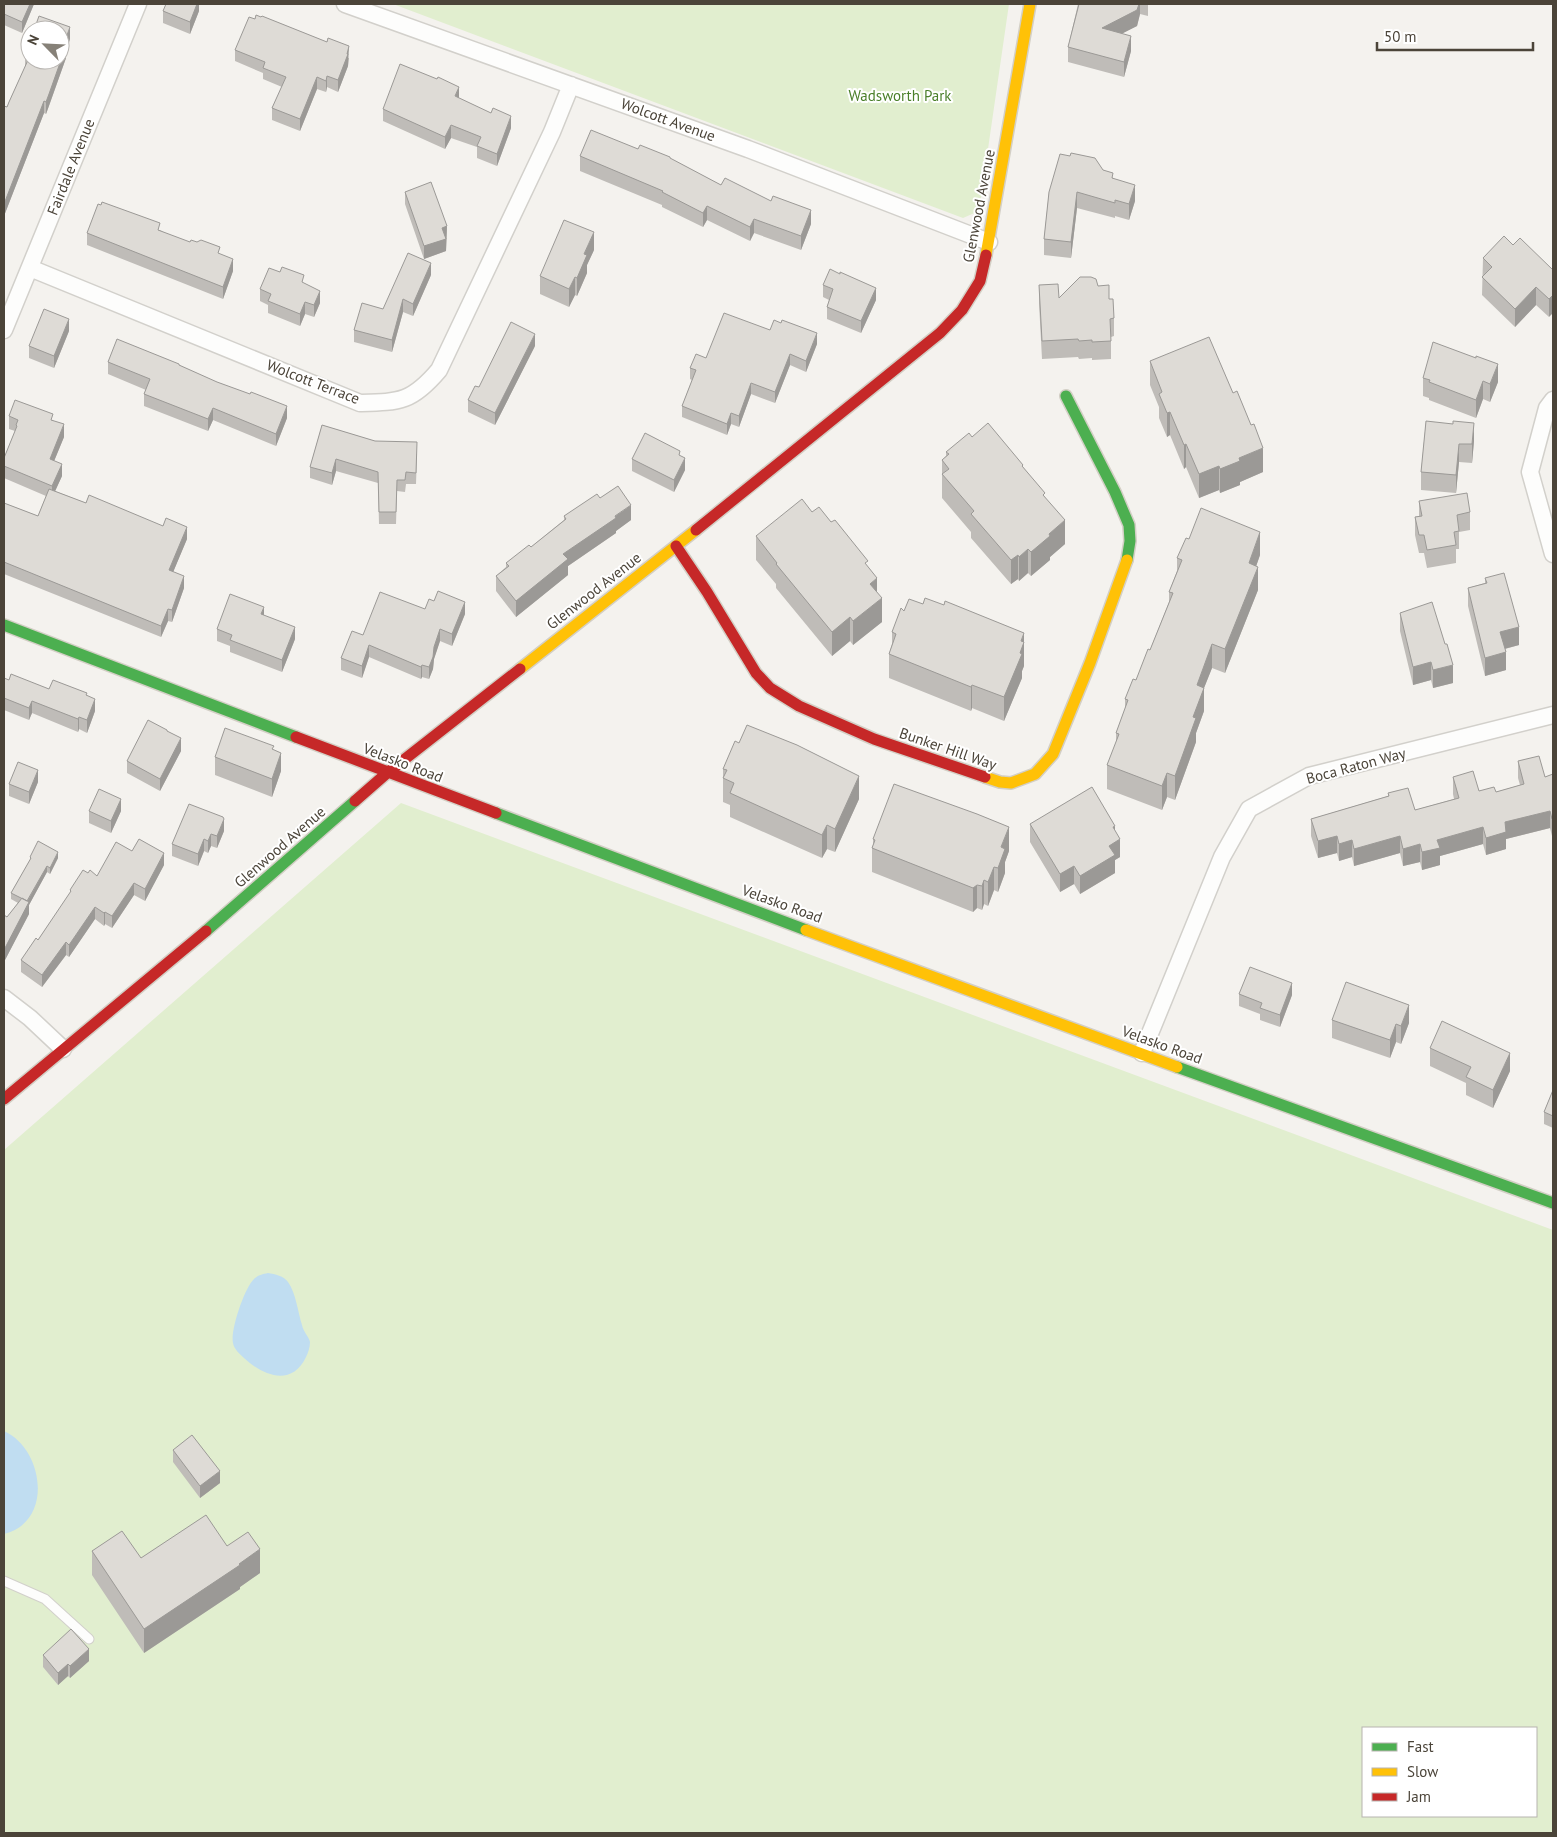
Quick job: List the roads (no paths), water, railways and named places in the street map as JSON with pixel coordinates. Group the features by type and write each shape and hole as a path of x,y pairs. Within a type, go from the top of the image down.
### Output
{"street":[{"name":"Fairdale Avenue","path":"4,330 138,4"},
{"name":"Wolcott Avenue","path":"346,4 748,149 989,242"},
{"name":"Glenwood Avenue","path":"4,1099 223,917 387,773 676,546 940,333 962,310 980,281 989,242 1030,4"},
{"name":"Wolcott Terrace","path":"30,268 360,402 396,402 412,396 427,385 439,370 552,132 571,85"},
{"name":"Bunker Hill Way","path":"676,546 707,592 756,674 770,688 799,706 874,739 1000,782 1011,783 1035,774 1053,754 1090,663 1127,559 1130,541 1129,525 1115,492 1066,396"},
{"path":"1553,400 1547,408 1530,472 1553,554"},
{"name":"Velasko Road","path":"4,625 387,773 1553,1204"},
{"name":"Boca Raton Way","path":"1142,1053 1222,857 1249,810 1309,776 1553,715"},
{"path":"4,998 30,1018 63,1049"}],"lane":[{"path":"4,1581 45,1598 89,1639"}],"water":[{"path":"268,1273 282,1277 288,1282 310,1342 306,1357 300,1366 293,1372 285,1375 268,1374 260,1370 240,1354 233,1343 236,1319 246,1291 256,1278"},
{"path":"4,1431 18,1440 28,1453 35,1468 38,1485 37,1501 31,1515 20,1527 4,1534"}],"park label":[{"name":"Wadsworth Park","path":"900,96"}]}
